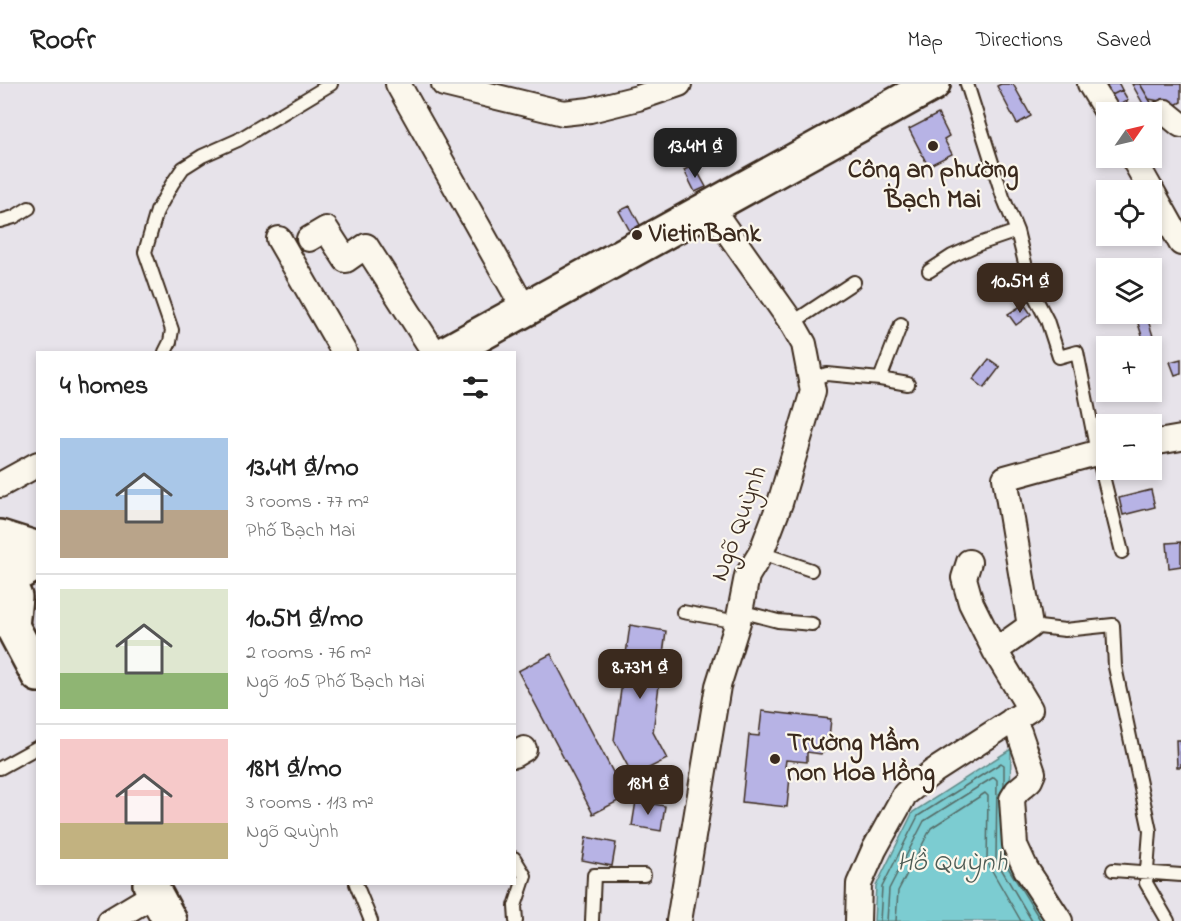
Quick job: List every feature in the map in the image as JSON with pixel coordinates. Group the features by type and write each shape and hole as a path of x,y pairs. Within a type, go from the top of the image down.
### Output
{"main road":[{"path":"450,351 933,84"},
{"path":"0,537 36,548"},
{"path":"36,565 9,593 36,669"}],"street":[{"path":"398,84 525,310"},
{"path":"444,84 563,113 590,110 680,84"},
{"path":"1090,84 1101,102"},
{"path":"1162,113 1165,112 1181,125"},
{"name":"Ngõ Quỳnh","path":"679,921 718,686 739,616 747,576 761,553 780,503 813,391 804,344 792,323 711,208"},
{"path":"1162,209 1181,243"},
{"path":"309,239 326,229 346,260 366,246 433,351"},
{"path":"279,239 343,351"},
{"path":"1162,441 1181,438"},
{"path":"996,651 1030,626 1005,478 1096,453"},
{"path":"0,485 36,465"},
{"path":"969,562 964,578 971,603 1029,712"},
{"path":"858,921 859,884 874,850 905,794 934,771 1029,712"},
{"path":"1029,712 1019,732 1033,773 1030,780 1017,791 1012,799 1015,844 1026,869 1060,921"},
{"path":"110,921 158,899"}],"lane":[{"path":"166,351 172,330 145,252 157,211 172,184 183,168 202,156 238,140 332,84"},
{"path":"967,84 1003,197 1017,231 1032,291 1047,320 1059,357 1077,352 1096,427"},
{"path":"0,221 14,217 29,208"},
{"path":"929,271 952,256 1017,231"},
{"path":"792,323 854,282"},
{"path":"880,379 901,324"},
{"path":"811,379 827,374 908,384"},
{"path":"1108,480 1122,552"},
{"path":"761,553 811,570"},
{"path":"683,612 812,624"},
{"path":"1030,626 1065,630 1113,625 1115,667 1150,831 1146,883 1168,921"},
{"path":"0,768 36,748"},
{"path":"516,861 525,876 515,906 516,921"},
{"path":"1113,870 1181,875"},
{"path":"592,921 594,875 644,875"},
{"path":"356,885 370,921"}],"water":[{"name":"Hồ Quỳnh","path":"1011,749 1009,858 1048,921 874,921 876,886 913,812"}],"building":[{"path":"1013,84 1031,116 1017,124 997,86"},
{"path":"1110,84 1119,84 1122,90 1110,96 1105,87"},
{"path":"1132,84 1140,84 1151,102 1142,102"},
{"path":"1140,84 1181,84 1181,102 1168,109 1162,102 1149,99"},
{"path":"1122,90 1128,100 1113,102 1110,96"},
{"name":"Công an phường Bạch Mai","path":"938,114 949,136 944,139 952,154 928,166 909,129"},
{"path":"694,165 706,187 695,192 684,170"},
{"path":"630,206 640,225 630,231 619,211"},
{"path":"1024,304 1031,314 1016,325 1008,314"},
{"path":"1138,324 1149,324 1153,336 1142,336"},
{"path":"989,359 1000,367 984,388 973,379"},
{"path":"1181,359 1181,373 1175,375 1170,362"},
{"path":"1151,490 1155,507 1123,515 1119,498"},
{"path":"1181,542 1181,566 1169,568 1167,543"},
{"path":"630,625 666,631 653,732 667,759 633,776 614,740"},
{"path":"551,654 626,797 593,814 518,671"},
{"path":"762,711 831,719 828,747 821,754 807,752 807,762 786,760 785,767 791,767 787,807 742,802 749,735 759,736"},
{"path":"1176,740 1181,740 1181,767 1177,767"},
{"path":"636,801 665,806 661,831 632,826"},
{"path":"586,837 616,843 612,866 582,860"}],"place":[{"name":"Công an phường Bạch Mai","path":"933,146"},
{"name":"VietinBank","path":"637,235"},
{"name":"Trường Mầm non Hoa Hồng","path":"775,759"}]}
